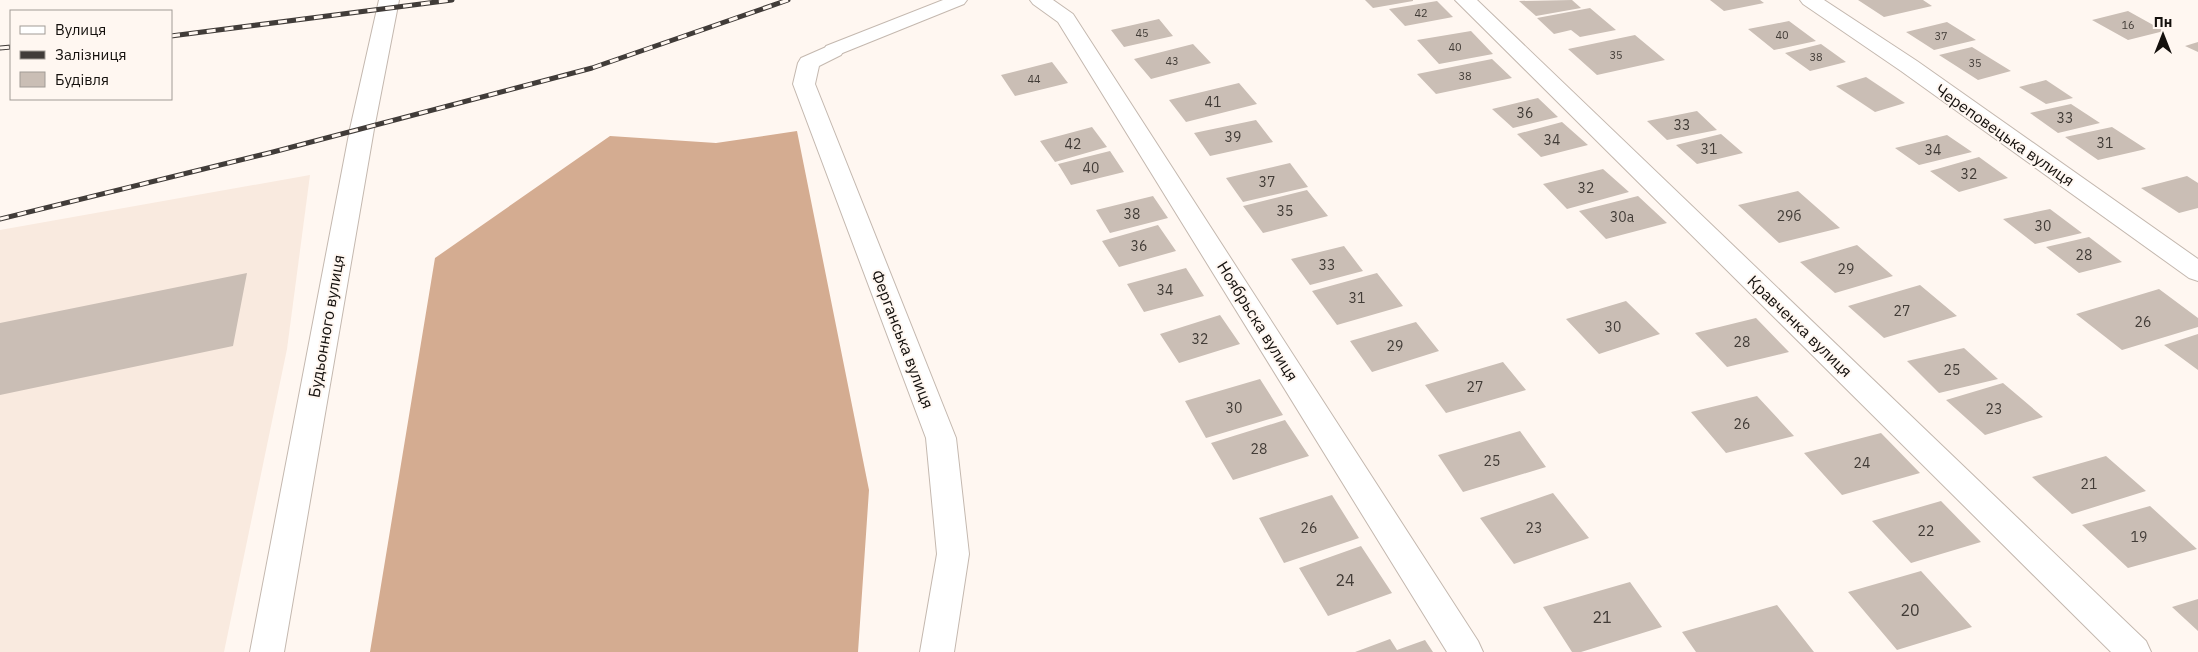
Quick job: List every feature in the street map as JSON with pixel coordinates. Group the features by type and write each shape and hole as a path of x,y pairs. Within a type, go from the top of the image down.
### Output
{"street":[{"name":"Будьонного вулиця","path":"267,652 362,128 389,0"},
{"name":"Ноябрьска вулиця","path":"1040,0 1066,18 1466,652"},
{"name":"Кравченка вулиця","path":"1465,0 2134,652"},
{"name":"Череповецька вулиця","path":"1810,0 1909,66 2198,272"},
{"name":"Ферганська вулиця","path":"833,50 809,63 804,84 942,438 953,554 937,652"}],"lane":[{"path":"833,50 958,0"}],"shaded area":[{"path":"797,131 869,490 858,652 370,652 435,258 610,136 716,143"},
{"path":"310,175 287,349 224,652 0,652 0,230"}],"building":[{"path":"1365,0 1413,0 1413,1 1373,8"},
{"path":"1572,0 1581,8 1536,16 1519,1"},
{"path":"1710,0 1760,0 1764,3 1724,11"},
{"path":"1858,0 1923,0 1932,6 1884,17"},
{"path":"1437,1 1453,17 1405,26 1389,9"},
{"path":"1590,8 1616,30 1580,37 1571,30 1554,34 1537,18"},
{"path":"2128,11 2164,31 2128,40 2092,20"},
{"path":"1159,19 1173,36 1124,47 1111,30"},
{"path":"1789,21 1816,41 1774,50 1748,29"},
{"path":"1947,22 1976,40 1934,50 1906,32"},
{"path":"1471,31 1493,54 1439,64 1417,40"},
{"path":"1635,35 1665,60 1597,75 1568,49"},
{"path":"2198,42 2198,52 2185,46"},
{"path":"1193,44 1211,63 1151,79 1134,59"},
{"path":"1821,44 1846,62 1810,71 1785,53"},
{"path":"1972,47 2011,71 1978,80 1939,55"},
{"path":"1492,59 1512,78 1436,94 1417,74"},
{"path":"1052,62 1068,83 1015,96 1001,75"},
{"path":"1866,77 1905,103 1875,112 1836,86"},
{"path":"2046,80 2073,98 2046,104 2019,87"},
{"path":"1239,83 1257,104 1186,122 1169,100"},
{"path":"1538,98 1558,117 1513,128 1492,109"},
{"path":"2071,104 2100,123 2058,133 2030,113"},
{"path":"1697,111 1717,130 1667,140 1647,121"},
{"path":"1256,120 1273,142 1210,156 1194,133"},
{"path":"1562,122 1588,145 1541,157 1517,134"},
{"path":"1092,127 1107,147 1055,162 1040,141"},
{"path":"2112,127 2146,149 2098,160 2065,137"},
{"path":"1721,134 1743,153 1697,164 1676,145"},
{"path":"1947,135 1972,152 1919,165 1895,148"},
{"path":"1110,151 1124,172 1071,185 1058,164"},
{"path":"1979,157 2008,178 1959,192 1930,171"},
{"path":"1290,163 1308,187 1243,202 1226,178"},
{"path":"1603,169 1629,192 1567,209 1543,184"},
{"path":"2187,176 2198,183 2198,208 2179,213 2141,188"},
{"path":"1307,190 1328,216 1263,233 1243,206"},
{"path":"1798,191 1840,228 1779,243 1738,205"},
{"path":"1153,196 1168,218 1110,233 1096,210"},
{"path":"1638,196 1667,223 1606,239 1579,211"},
{"path":"2050,209 2082,233 2035,244 2003,219"},
{"path":"1158,225 1176,251 1119,267 1102,241"},
{"path":"2089,237 2122,262 2079,273 2046,247"},
{"path":"1857,245 1893,276 1835,293 1800,262"},
{"path":"1344,246 1363,271 1310,285 1291,259"},
{"path":"1186,268 1204,296 1144,312 1127,284"},
{"path":"247,273 233,346 0,395 0,323"},
{"path":"1377,273 1403,306 1337,325 1312,291"},
{"path":"1920,285 1957,316 1884,338 1848,306"},
{"path":"2159,289 2198,318 2198,327 2122,350 2076,314"},
{"path":"1626,301 1660,334 1599,354 1566,319"},
{"path":"1220,315 1240,344 1179,363 1160,334"},
{"path":"1756,318 1789,352 1727,367 1695,333"},
{"path":"1416,322 1439,351 1372,372 1350,341"},
{"path":"2198,334 2198,370 2164,345"},
{"path":"1964,348 1998,379 1939,393 1907,361"},
{"path":"1503,362 1526,390 1446,413 1425,385"},
{"path":"1260,379 1283,415 1206,438 1185,401"},
{"path":"2003,383 2043,417 1985,435 1946,400"},
{"path":"1757,396 1794,436 1726,453 1691,412"},
{"path":"1285,420 1309,456 1233,480 1211,443"},
{"path":"1520,431 1546,467 1463,492 1438,455"},
{"path":"1881,433 1920,473 1842,495 1804,453"},
{"path":"2106,456 2146,491 2072,514 2032,477"},
{"path":"1553,493 1589,538 1514,564 1480,518"},
{"path":"1332,495 1359,538 1284,563 1259,518"},
{"path":"1941,501 1981,542 1911,563 1872,521"},
{"path":"2150,506 2197,549 2128,568 2082,525"},
{"path":"1361,546 1392,593 1328,616 1299,568"},
{"path":"1921,571 1972,627 1897,650 1848,592"},
{"path":"1630,582 1662,627 1581,652 1572,652 1543,607"},
{"path":"2198,599 2198,631 2172,607"},
{"path":"1777,605 1814,652 1696,652 1682,632"},
{"path":"1390,639 1397,650 1425,640 1433,652 1355,652"}],"railway":[{"path":"172,36 452,0"},
{"path":"0,219 273,152 592,68 788,0"},
{"path":"0,48 10,47"}]}
